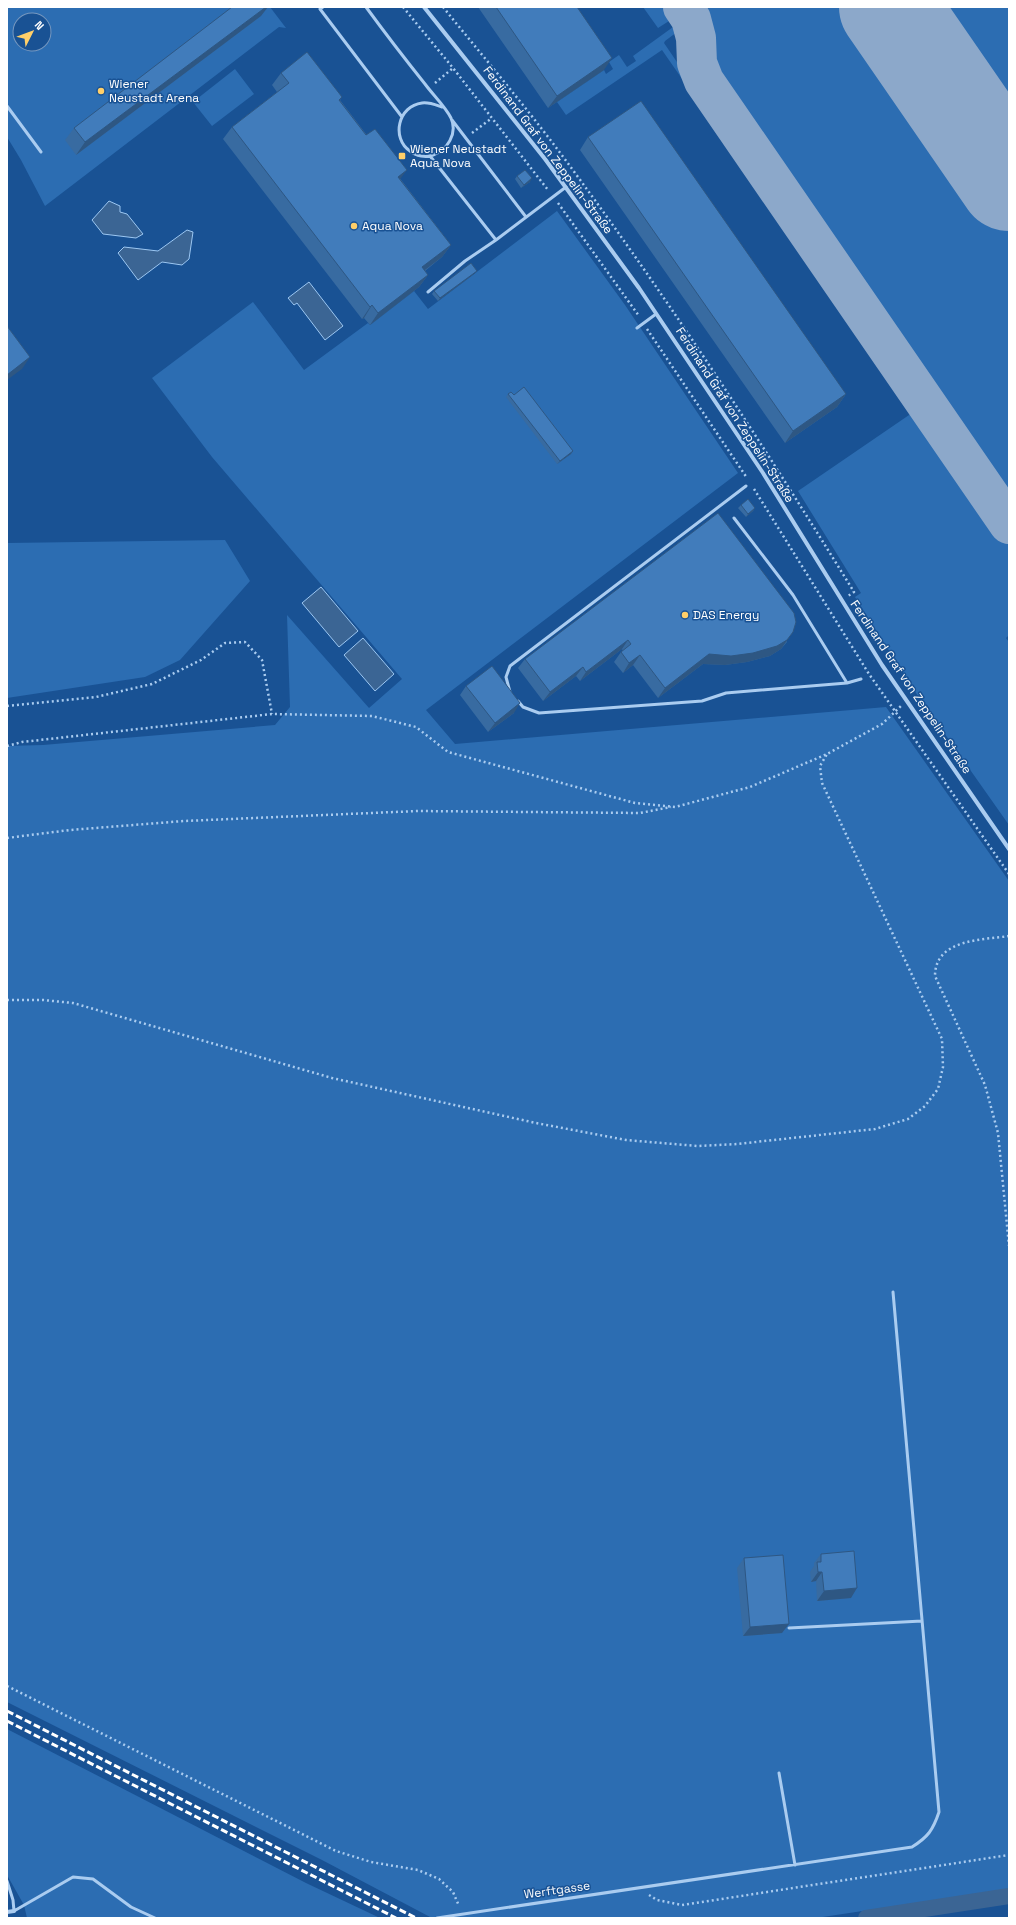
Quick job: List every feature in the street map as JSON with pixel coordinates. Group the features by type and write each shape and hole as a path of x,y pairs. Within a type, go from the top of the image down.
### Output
{"street":[{"name":"Ferdinand Graf von Zeppelin-Straße","path":"424,7 541,153 656,314 763,474 841,601 906,702 1009,849"},
{"path":"7,1912 14,1911"}],"lane":[{"path":"323,7 320,9 402,117"},
{"path":"366,7 526,217"},
{"path":"442,107 434,104 422,103 411,107 402,117 399,127 399,138 410,151 420,156 430,156 440,152 448,144 452,136 451,119"},
{"path":"7,106 41,152"},
{"path":"430,156 496,240"},
{"path":"428,292 465,261 496,240 566,187"},
{"path":"637,328 656,314"},
{"path":"746,486 510,666 506,677 510,692 523,707 539,713 702,701 726,693 847,683 861,679"},
{"path":"734,518 793,595 847,683"},
{"name":"Werftgasse","path":"437,1918 912,1848 924,1840 934,1827 939,1812 893,1292"},
{"path":"789,1628 922,1620"},
{"path":"779,1773 795,1865"},
{"path":"7,1882 13,1900 14,1911 73,1877 93,1879 131,1907 155,1918"}],"path":[{"path":"403,7 454,68 553,196 644,324 750,483 828,609 895,710 1009,874"},
{"path":"428,88 454,68"},
{"path":"466,138 492,118"},
{"path":"7,706 96,697 152,684 201,660 225,643 245,642 262,660 272,714"},
{"path":"7,838 70,830 192,821 418,811 640,813 675,807 750,787 827,754 882,724 895,710 906,702"},
{"path":"7,746 22,742 272,714 372,716 416,727 448,752 635,803 675,807"},
{"path":"7,1000 43,1000 73,1003 332,1078 536,1124 626,1140 697,1146 737,1144 875,1129 908,1119 925,1106 938,1089 943,1067 942,1040 822,783 820,766 827,754"},
{"path":"1009,936 963,943 950,948 940,957 935,968 935,976 985,1085 998,1133 1009,1246"},
{"path":"7,1686 336,1851 371,1862 418,1870 439,1879 453,1892 462,1914"},
{"path":"638,1889 657,1900 682,1905 1009,1855"}],"shaded area":[{"name":"Wiener Neustadt Arena","path":"7,7 270,7 286,28 279,27 45,206 7,137"},
{"path":"643,7 670,7 674,13 678,22 677,32 664,43 754,175 753,178 750,177 662,50 566,115 557,102 604,70 606,74 613,69 609,62 619,55 627,67 636,61 633,56 673,27 669,21 658,28"},
{"path":"697,7 858,7 1009,226 1009,503 713,75 714,57 712,40 706,23"},
{"path":"920,7 1009,7 1009,136"},
{"path":"235,69 254,94 212,126 193,102"},
{"path":"109,201 120,206 120,212 127,214 143,234 136,238 103,234 92,220"},
{"path":"557,211 625,305 738,473 426,710 455,744 886,707 1009,881 1009,1889 816,1918 432,1918 322,1860 7,1702 7,746 43,745 275,725 290,707 287,615 369,708 402,679 212,457 152,378 253,302 304,370 368,323 370,325 414,291 428,309"},
{"path":"187,230 193,232 189,259 182,265 162,262 138,280 118,253 124,247 158,251"},
{"path":"791,233 794,233 1009,544 1009,635 1006,638 1009,642 1009,825 916,693 855,597 861,593 798,491 912,413 790,236"},
{"path":"309,282 343,326 325,340 297,303 294,305 288,298"},
{"path":"225,540 250,581 180,660 145,677 7,698 7,543"},
{"path":"321,587 358,631 339,647 302,603"},
{"path":"363,638 394,674 375,691 344,655"},
{"path":"7,1729 306,1883 380,1918 27,1918 24,1905 7,1875"}],"building":[{"path":"232,7 266,7 85,142 74,128"},
{"path":"496,7 577,7 612,58 557,96"},
{"name":"Aqua Nova","path":"307,52 342,97 339,100 366,135 375,129 407,170 398,177 451,245 422,267 428,275 378,313 372,305 370,307 232,127 289,83 281,73"},
{"path":"641,101 846,394 793,431 588,137"},
{"path":"525,170 532,178 524,185 517,176"},
{"path":"471,263 477,271 440,298 434,291"},
{"path":"7,326 30,357 7,375"},
{"path":"524,387 573,451 560,461 508,394 511,392 514,395"},
{"path":"748,499 755,508 748,514 741,505"},
{"name":"DAS Energy","path":"718,513 794,613 796,622 793,632 787,640 777,646 753,653 731,656 709,654 665,688 640,655 629,663 621,652 631,644 628,640 586,672 583,667 550,692 525,659"},
{"path":"492,666 520,703 495,723 466,686"},
{"path":"854,1551 857,1588 824,1591 822,1572 818,1572 817,1562 821,1562 821,1554"},
{"path":"783,1555 789,1624 750,1627 744,1558"}],"waterway":[{"path":"866,1918 1009,1896"}],"taxiway":[{"path":"683,7 691,19 696,38 697,63 704,81 1009,524"}],"runway":[{"path":"889,7 1009,181"}],"railway":[{"path":"7,1711 416,1918"},
{"path":"7,1721 396,1918"}],"place":[{"name":"Wiener Neustadt Arena","path":"101,91"},
{"name":"Wiener Neustadt Aqua Nova","path":"402,156"},
{"name":"Aqua Nova","path":"354,226"},
{"name":"DAS Energy","path":"685,615"}]}
